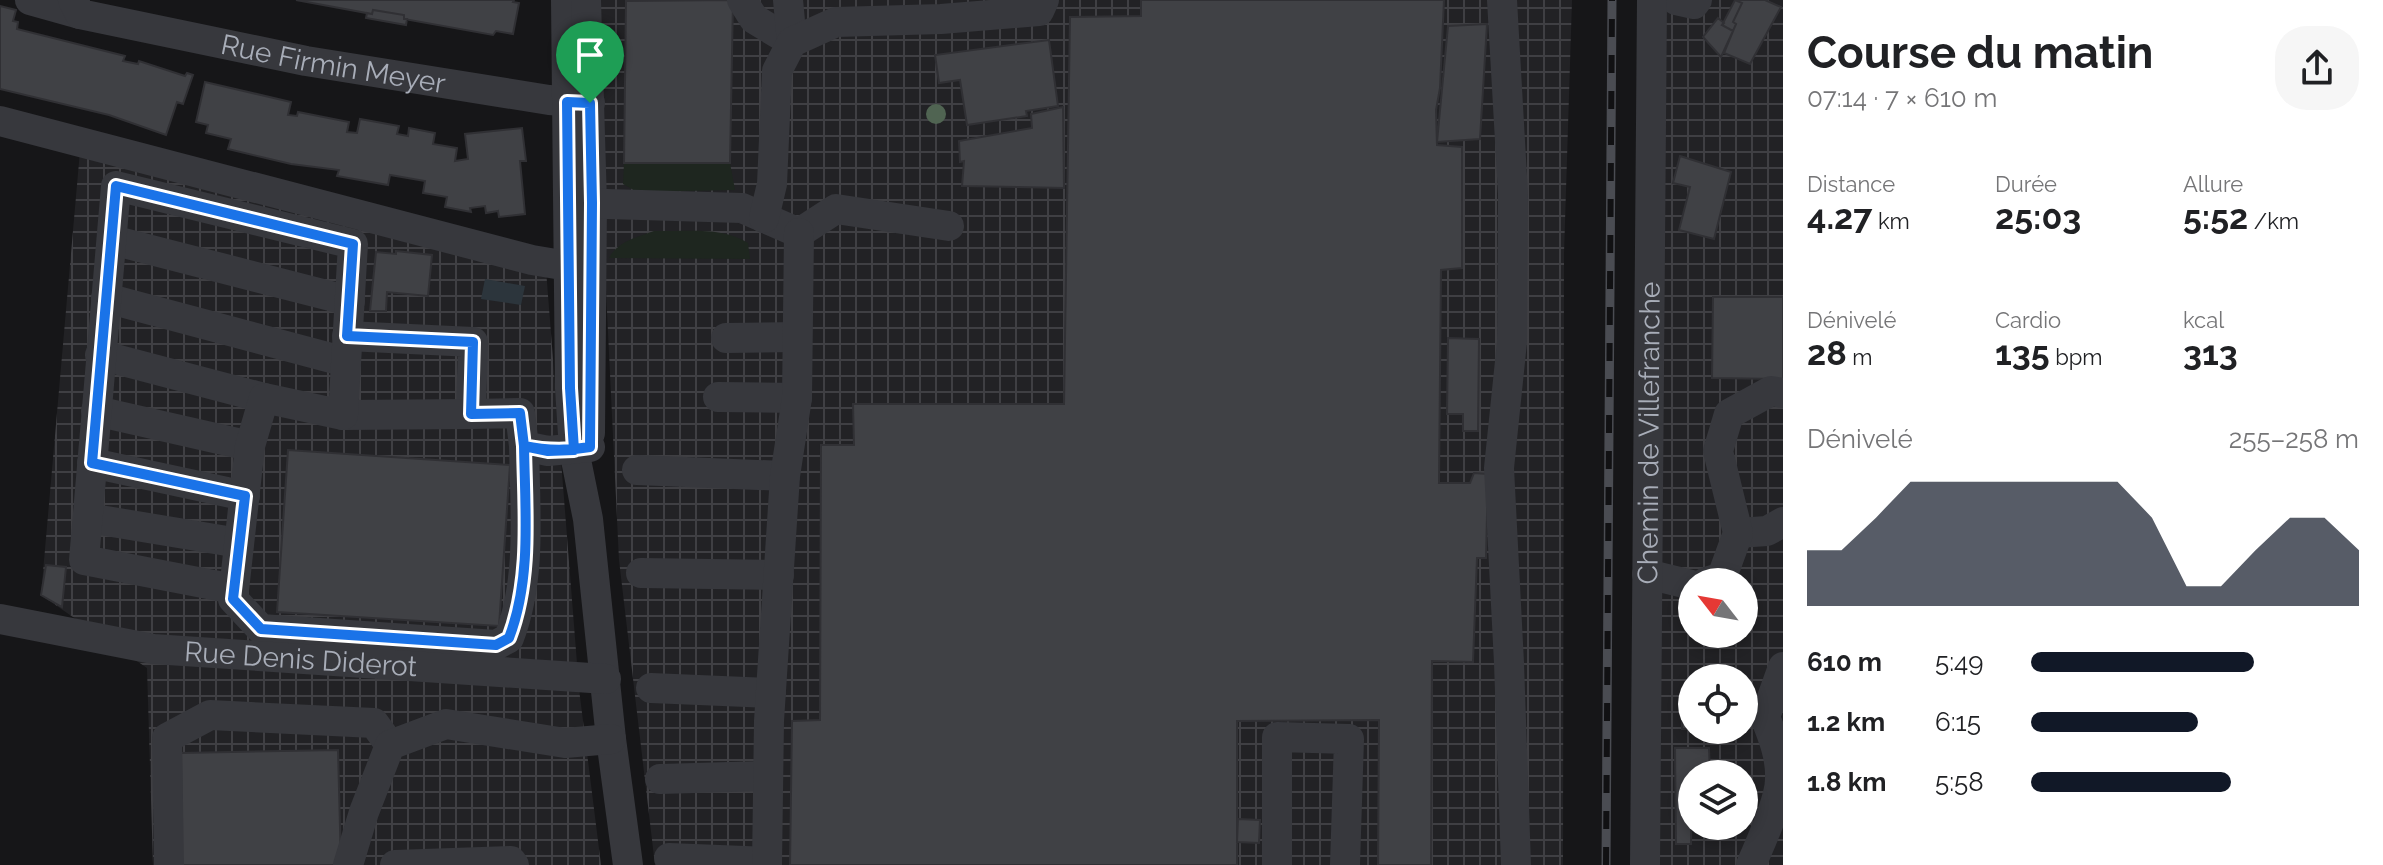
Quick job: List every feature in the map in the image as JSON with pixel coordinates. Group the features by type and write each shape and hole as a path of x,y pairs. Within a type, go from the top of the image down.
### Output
{"street":[{"name":"Rue Firmin Meyer","path":"30,0 76,7 306,61 578,103"},
{"path":"566,0 578,103 582,449 611,739 628,865"},
{"path":"578,103 586,0"},
{"path":"742,0 754,19 792,42"},
{"path":"764,218 772,184 777,71 792,42 788,0"},
{"path":"792,42 853,11 941,19 1039,11 1044,0"},
{"path":"1502,0 1513,209 1512,342 1499,468 1516,865"},
{"name":"Chemin de Villefranche","path":"1645,865 1652,0"},
{"path":"1676,0 1694,4 1697,0"},
{"path":"0,121 518,256 568,266"},
{"path":"234,589 84,560 116,186 353,244 343,415"},
{"path":"580,203 742,208 799,233"},
{"path":"580,203 568,266 570,388 582,449"},
{"path":"799,233 836,209 949,226"},
{"path":"669,858 767,863 767,776 785,476 797,398 799,233"},
{"path":"112,240 350,301"},
{"path":"106,298 347,349 473,342 471,414"},
{"path":"726,338 797,337"},
{"path":"100,355 264,398 343,415 520,413 527,541 516,619 509,638 496,645 261,629 233,599 250,446 264,398"},
{"path":"1725,568 1738,533 1718,451 1729,414 1771,391 1783,393"},
{"path":"718,397 797,398"},
{"path":"96,411 250,446"},
{"path":"524,446 548,451 582,449"},
{"path":"92,463 245,496"},
{"path":"637,470 785,476"},
{"path":"88,518 239,543"},
{"path":"1738,533 1767,531 1783,522"},
{"path":"641,573 779,575"},
{"path":"1647,574 1678,582"},
{"name":"Rue Denis Diderot","path":"0,619 153,649 606,679"},
{"path":"1751,865 1767,828 1780,781 1776,745 1765,717 1783,667"},
{"path":"651,688 771,693"},
{"path":"169,865 167,738 210,715 374,723 390,745"},
{"path":"348,865 364,812 390,745 446,724 565,743 611,739"},
{"path":"1277,865 1277,737 1349,739 1345,865"},
{"path":"660,779 767,776"},
{"path":"395,865 511,861 514,865"}],"shaded area":[{"path":"592,0 1572,0 1564,253 1563,865 655,865 619,560"},
{"path":"1661,0 1783,0 1783,865 1660,865"},
{"path":"80,151 546,270 579,689 601,865 153,865 147,668 41,595"},
{"path":"624,163 730,163 735,190 637,192 623,184"},
{"path":"654,231 727,234 748,243 750,259 609,258 623,244"},
{"path":"485,279 525,286 521,305 481,299"}],"building":[{"path":"296,0 514,0 519,3 513,34 496,31 493,35 404,19 404,15 373,10 372,14"},
{"path":"733,0 730,163 624,163 626,1"},
{"path":"1141,0 1444,0 1436,110 1437,145 1462,147 1462,268 1441,270 1439,483 1470,483 1474,473 1488,474 1486,558 1477,558 1473,662 1432,661 1431,865 1378,865 1379,720 1237,721 1237,865 790,865 792,721 820,720 821,445 854,445 853,404 1064,404 1070,17 1141,16"},
{"path":"1735,0 1742,3 1733,22 1736,24 1733,31 1722,25"},
{"path":"1735,0 1765,0 1781,7 1750,64 1724,53 1742,3"},
{"path":"0,6 16,10 13,21 18,22 17,29 125,56 123,61 138,64 139,61 185,76 187,73 193,75 183,104 177,102 166,135 109,115 0,89"},
{"path":"373,10 404,15 406,25 366,18 367,13 372,14"},
{"path":"1718,18 1724,23 1722,25 1733,31 1721,57 1703,37"},
{"path":"1487,24 1480,139 1437,142 1448,26"},
{"path":"1049,40 1058,106 1026,111 1027,116 967,125 960,80 939,83 935,55"},
{"path":"205,82 291,102 288,115 297,116 298,112 349,122 347,132 357,133 360,119 399,126 397,134 408,136 409,128 435,133 433,144 457,148 455,161 468,159 465,134 522,128 526,161 520,161 525,214 499,217 498,211 486,213 485,206 470,208 471,212 445,207 447,197 423,193 425,181 390,175 388,185 337,176 339,170 291,164 228,149 231,139 206,133 208,125 196,122"},
{"path":"1063,107 1064,188 962,186 964,161 960,162 959,141 1032,128 1031,114"},
{"path":"1680,156 1731,172 1714,239 1679,230 1690,187 1673,183"},
{"path":"396,251 432,255 428,296 387,292 386,311 370,311 376,252 396,254"},
{"path":"1713,297 1783,297 1783,379 1712,378"},
{"path":"1448,338 1479,339 1478,431 1463,431 1463,414 1447,414"},
{"path":"288,450 510,465 499,626 277,612"},
{"path":"46,565 66,567 62,607 41,595"},
{"path":"1675,748 1709,748 1709,760 1678,760 1678,840 1691,840 1691,844 1676,844"},
{"path":"338,750 341,865 182,865 181,753"},
{"path":"1238,819 1260,820 1259,843 1237,842"}],"railway":[{"path":"1606,865 1612,0"}],"route":[{"path":"590,103 567,102 570,388 574,450 548,451 524,446 527,541 516,619 509,638 496,645 261,629 233,599 245,496 92,463 116,186 353,244 347,336 473,342 471,414 520,413 524,446 548,451 574,450 590,447 590,103"}]}
